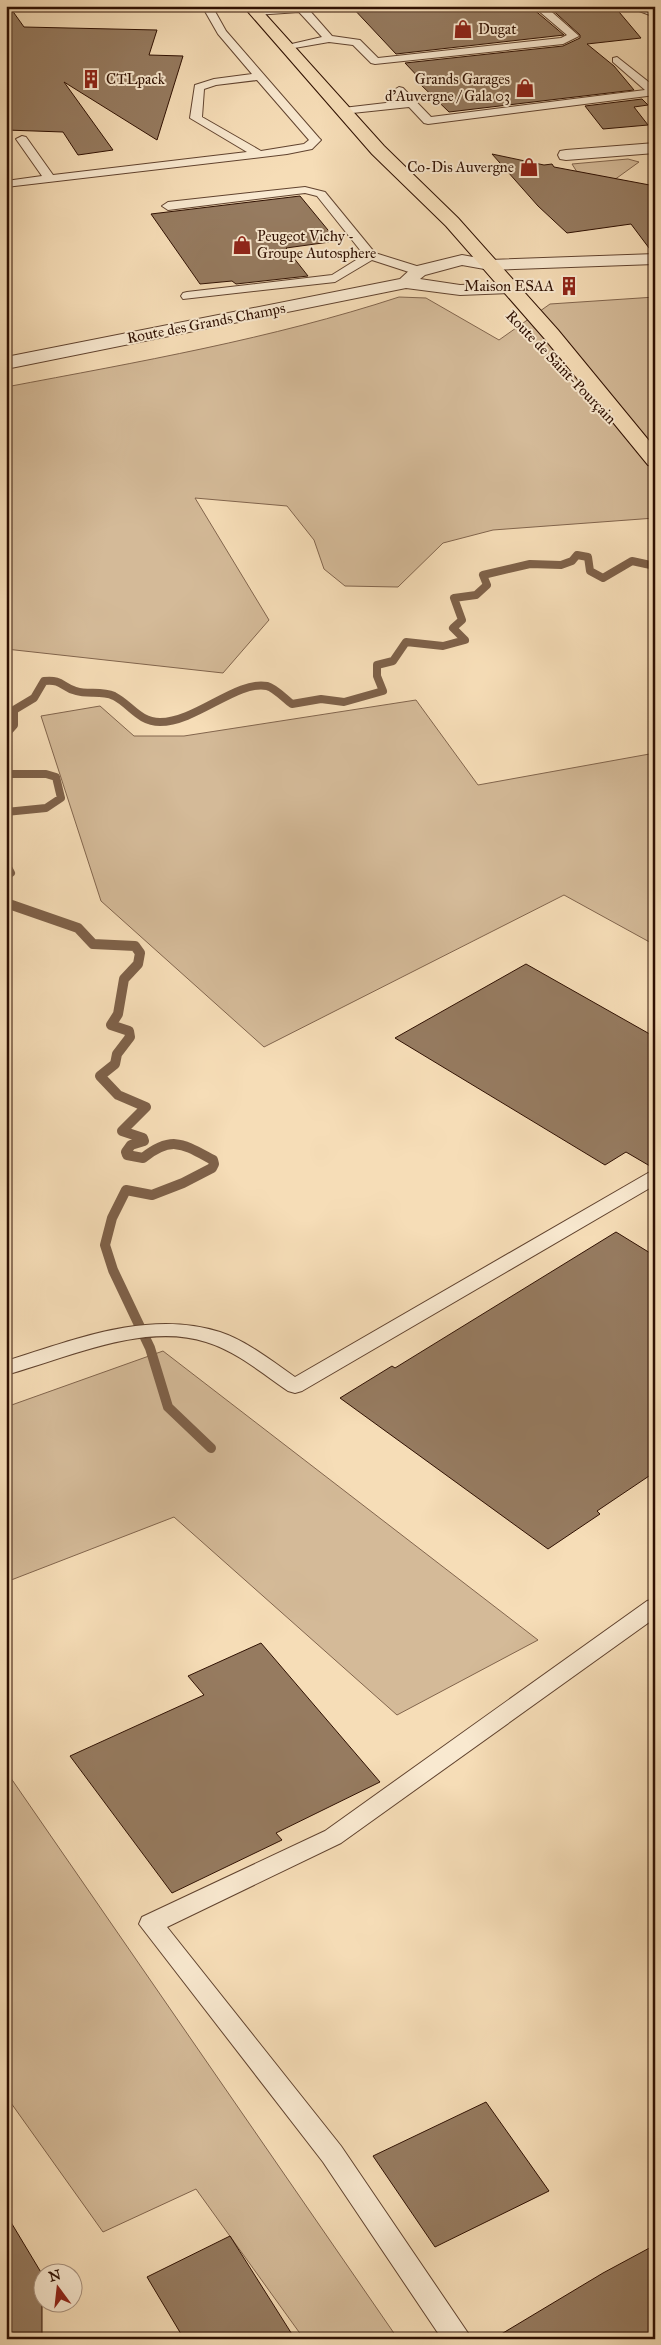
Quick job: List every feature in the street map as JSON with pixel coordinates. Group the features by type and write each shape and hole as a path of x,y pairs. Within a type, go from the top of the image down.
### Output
{"main road":[{"name":"Route de Saint-Pourçain","path":"253,9 378,150 452,222 551,334 655,462"},
{"name":"Route de Saint-Pourçain","path":"378,150 393,176 462,260 524,330"},
{"name":"Route de Saint-Pourçain","path":"542,351 655,462"}],"street":[{"path":"639,6 655,13"},
{"path":"566,155 655,148"},
{"name":"Route des Grands Champs","path":"6,363 412,277 462,260 490,266 655,259"},
{"name":"Route des Grands Champs","path":"412,277 497,301 510,288"}],"lane":[{"path":"6,184 260,155 308,146 315,140 222,32 206,6"},
{"path":"253,9 302,9 326,6"},
{"path":"287,48 329,39 356,42 375,61 562,41 574,36 538,6"},
{"path":"302,9 329,39"},
{"path":"399,90 428,121 654,92 617,60"},
{"path":"260,76 214,82 199,87 196,118 260,155"},
{"path":"343,111 412,103"},
{"path":"22,138 50,179"},
{"path":"168,206 305,190 321,194 371,256 412,277"},
{"path":"187,296 335,278 371,256"},
{"path":"6,1368 128,1333 169,1329 212,1337 242,1351 295,1386 655,1177"},
{"path":"458,2339 332,2154 151,1924 333,1837 655,1607"}],"shaded area":[{"path":"628,159 639,162 592,196 572,164"},
{"path":"399,297 426,298 499,340 550,304 655,297 655,518 493,530 443,543 398,587 345,586 324,569 314,540 287,506 195,498 269,620 223,673 6,649 6,387 155,359 253,337 351,312"},
{"path":"416,700 478,785 655,753 655,945 564,895 264,1047 101,901 41,716 100,706 134,736 184,736"},
{"path":"163,1351 538,1640 397,1715 174,1517 6,1582 6,1407"},
{"path":"6,1771 398,2339 304,2339 196,2189 103,2232 6,2096"}],"building":[{"name":"CTLpack","path":"6,6 9,6 24,27 157,30 149,55 183,56 157,140 64,82 113,150 78,155 63,132 6,130"},
{"name":"Dugat","path":"351,6 412,6 414,8 435,6 513,6 516,9 532,8 564,35 396,54"},
{"path":"548,6 614,6 641,38 587,44 614,66 634,90 449,112 419,83 423,82 405,63 563,46 580,38 580,35"},
{"path":"642,99 648,105 634,107 648,125 603,129 585,106"},
{"path":"492,154 544,165 552,164 554,167 655,186 655,252 652,252 631,224 567,233 538,206"},
{"name":"Peugeot Vichy - Groupe Autosphere","path":"300,196 337,241 286,248 308,276 236,284 232,281 200,284 151,214"},
{"path":"526,964 655,1037 655,1169 626,1152 605,1165 395,1038"},
{"path":"616,1232 655,1256 655,1472 597,1511 600,1514 548,1549 340,1398 392,1366 395,1368"},
{"path":"261,1643 380,1782 276,1833 282,1840 172,1893 70,1756 204,1695 188,1676"},
{"path":"486,2102 549,2191 435,2247 373,2156"},
{"path":"6,2214 35,2262 32,2262 32,2312 42,2312 42,2339 6,2339"},
{"path":"230,2236 295,2339 184,2339 147,2277"},
{"path":"655,2245 655,2339 493,2339 603,2273"}],"waterway":[{"path":"6,734 14,725 14,710 34,698 44,681 59,682 81,692 109,694 120,699 140,716 160,722 188,716 229,695 255,686 270,687 292,704 321,699 344,702 383,691 377,676 377,665 393,661 406,642 443,646 465,640 453,628 462,620 454,598 476,595 487,585 483,575 530,564 561,565 572,561 577,555 588,557 590,571 603,578 632,561 655,566"},
{"path":"6,774 46,774 56,777 61,798 46,808 6,812"},
{"path":"6,864 11,873 6,874"},
{"path":"6,903 78,928 93,944 135,946 140,953 138,964 124,979 118,1014 111,1025 129,1031 130,1037 117,1054 115,1064 100,1076 118,1095 146,1107 122,1131 143,1138 144,1141 131,1145 126,1152 127,1155 143,1158 162,1146 178,1144 213,1160 214,1164 212,1168 183,1183 152,1195 126,1190 112,1218 105,1245 113,1270 150,1348 168,1407 211,1448"}],"place":[{"name":"Dugat","path":"463,29"},
{"name":"CTLpack","path":"91,79"},
{"name":"Grands Garages d'Auvergne / Gala 03","path":"525,88"},
{"name":"Co-Dis Auvergne","path":"529,167"},
{"name":"Peugeot Vichy - Groupe Autosphere","path":"242,245"},
{"name":"Maison ESAA","path":"569,286"}]}
